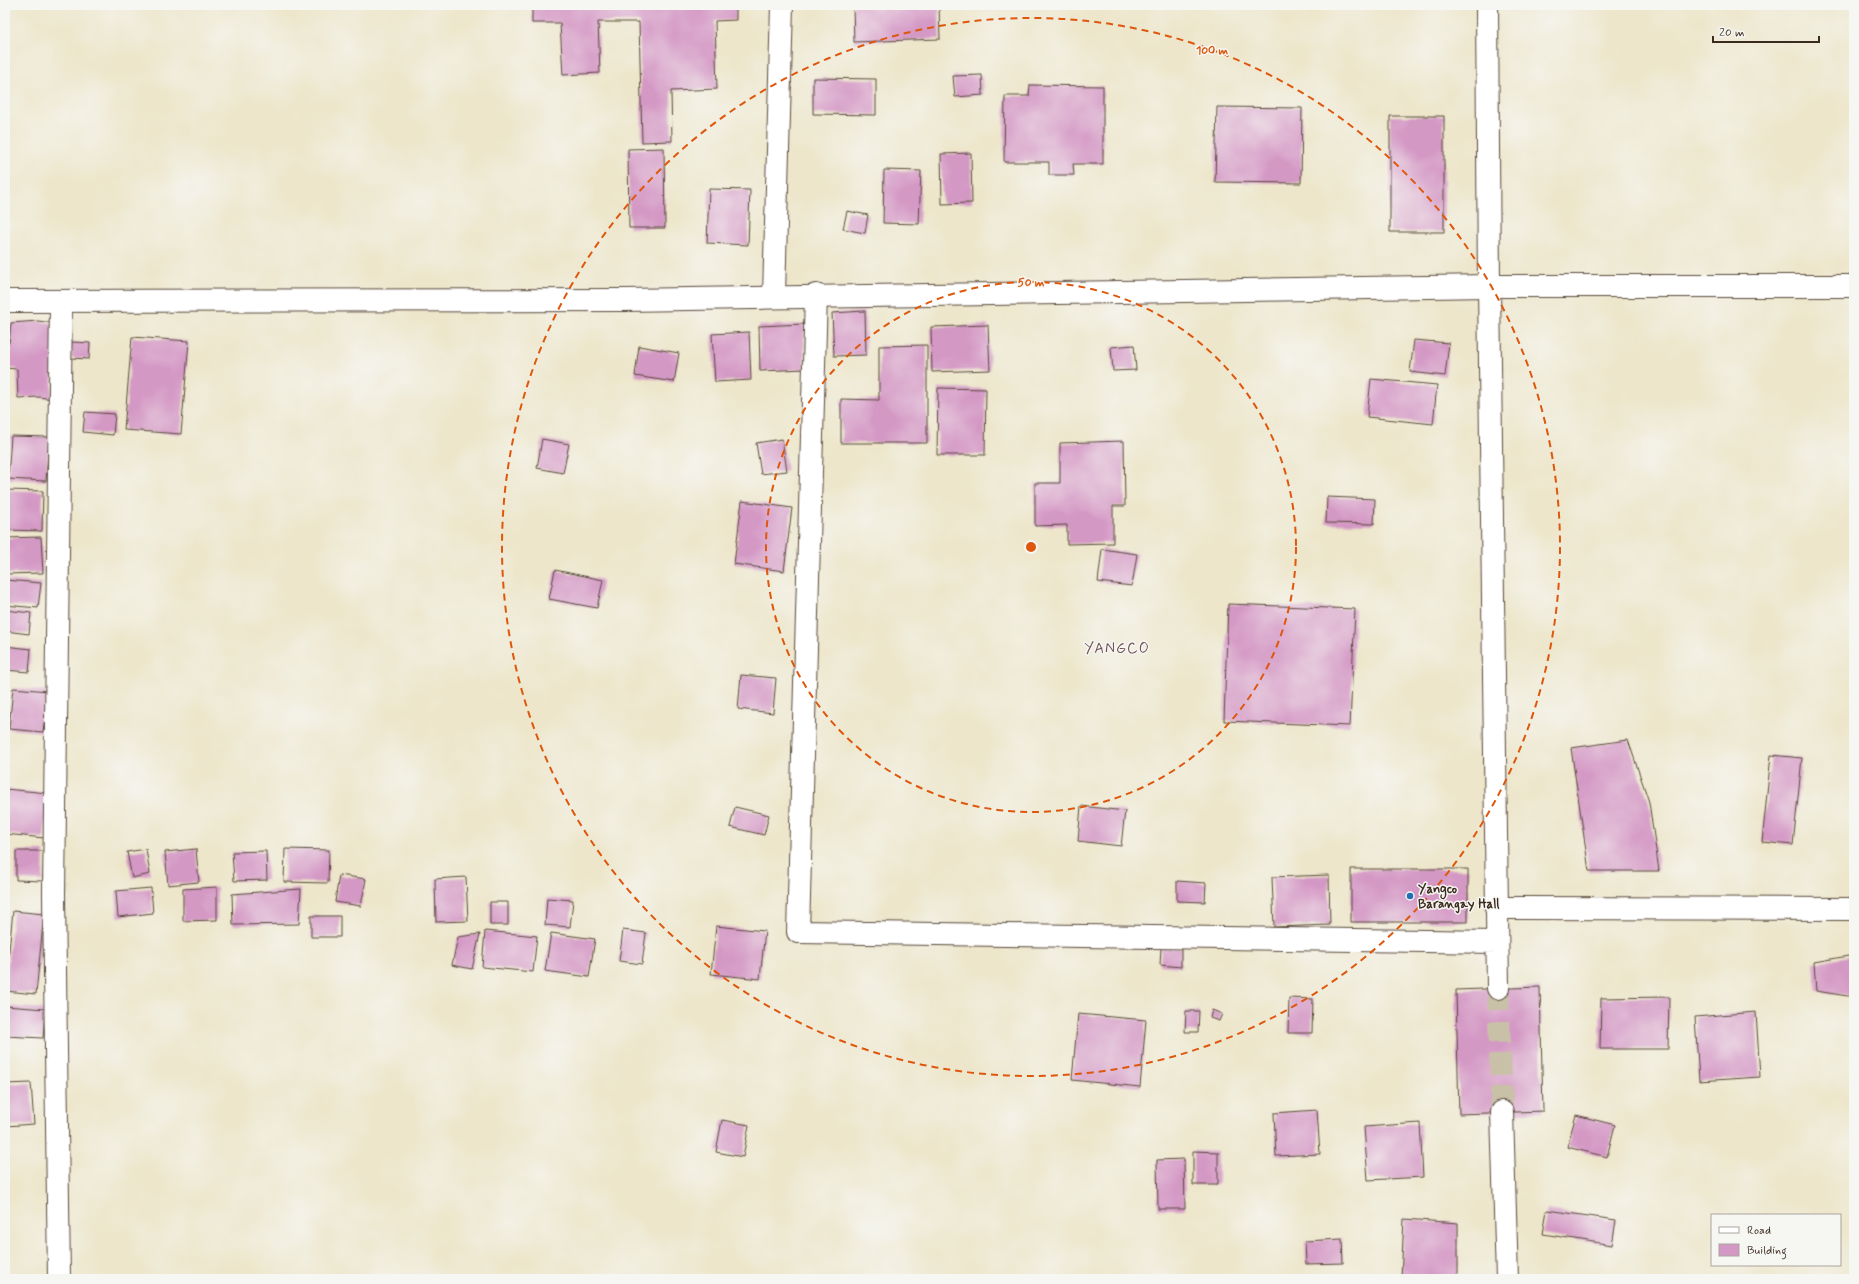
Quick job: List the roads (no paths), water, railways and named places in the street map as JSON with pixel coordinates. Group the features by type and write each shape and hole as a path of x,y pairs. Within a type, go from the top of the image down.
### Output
{"street":[{"path":"774,296 782,5"},
{"path":"1487,5 1498,988"},
{"path":"5,301 616,300 816,295 1489,286 1854,286"},
{"path":"816,295 798,932 1497,942"},
{"path":"60,1279 54,894 61,302"},
{"path":"1496,908 1854,909"},
{"path":"1502,1112 1507,1279"}],"tunnel":[{"path":"1498,988 1502,1112"}],"place":[{"name":"Yangco Barangay Hall","path":"1410,896"}],"district":[{"name":"YANGCO","path":"1117,649"}]}
